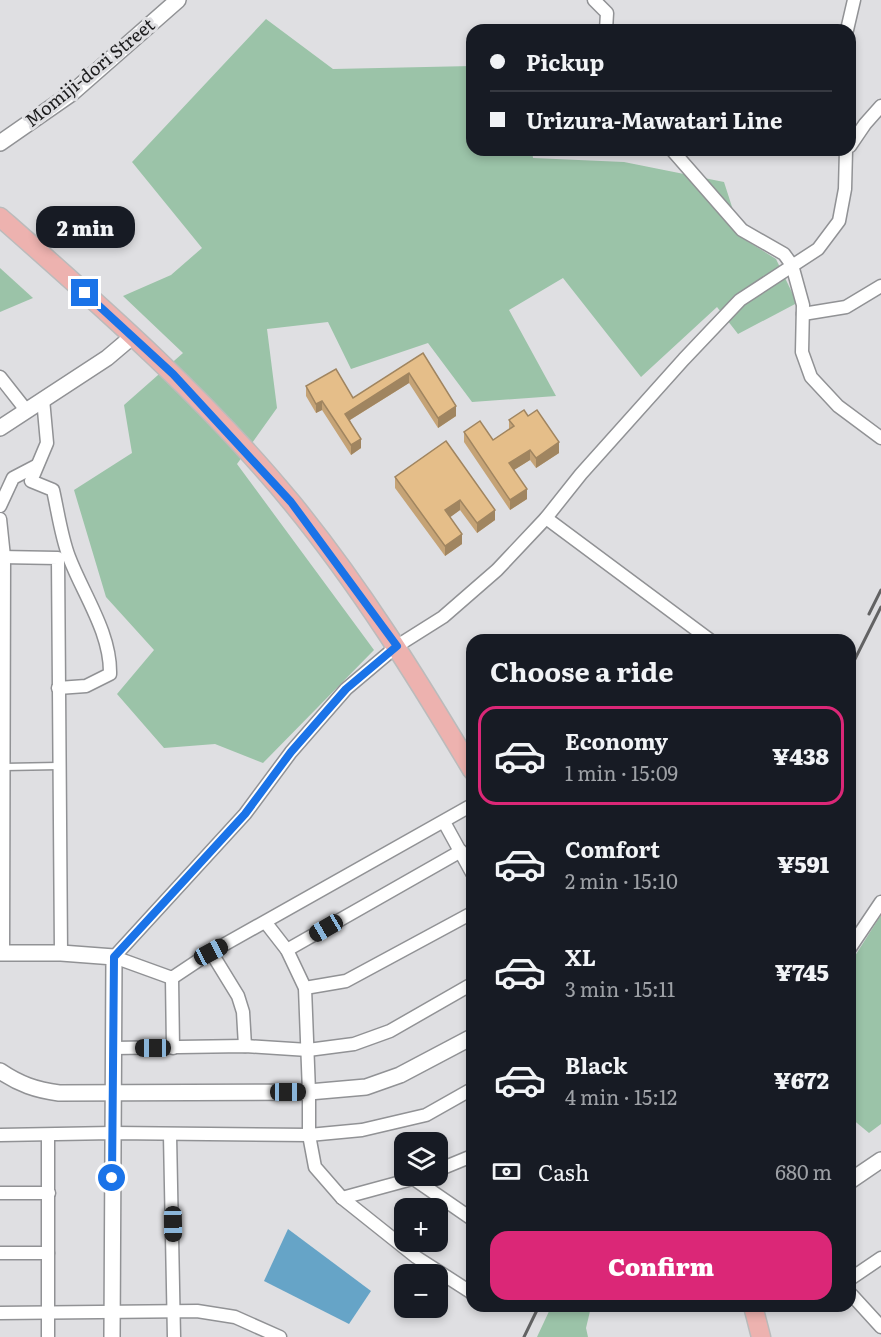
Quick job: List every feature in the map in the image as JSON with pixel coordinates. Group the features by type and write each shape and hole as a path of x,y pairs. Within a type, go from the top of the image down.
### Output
{"main road":[{"path":"0,217 133,336 205,407 291,502 397,646 466,760"},
{"path":"755,1312 761,1337"}],"street":[{"name":"Momiji-dori Street","path":"0,143 72,93 178,0"},
{"path":"594,0 607,12 606,24"},
{"path":"848,24 854,0"},
{"path":"856,137 881,106"},
{"path":"677,156 742,230 784,254 792,265 803,305 802,352 811,377 838,406 881,438"},
{"path":"112,1337 114,957 245,814 291,752 346,689 397,646 443,616 497,570 740,300 818,249 839,221 845,189 847,156"},
{"path":"803,314 846,307 881,286"},
{"path":"0,428 107,358 133,336"},
{"path":"0,376 26,410"},
{"path":"43,399 46,443 31,481 52,490 68,555 110,659 110,674 86,686 58,688"},
{"path":"0,506 13,478 36,466"},
{"path":"546,518 702,634"},
{"path":"0,519 2,557 2,953 61,953 114,957 172,978"},
{"path":"2,557 58,558 61,953"},
{"path":"172,978 211,952 466,809"},
{"path":"444,822 466,861"},
{"path":"287,950 461,851"},
{"path":"856,939 881,902"},
{"path":"305,988 346,981 466,916"},
{"path":"266,922 287,950 305,988 309,1136 315,1167 342,1198 416,1257 466,1289"},
{"path":"211,952 238,996 243,1012 245,1046"},
{"path":"172,978 173,1048"},
{"path":"113,1048 245,1046 308,1050 354,1044 390,1031 466,987"},
{"path":"0,1071 35,1090 59,1093 309,1092 366,1087 400,1075 466,1039"},
{"path":"0,1135 112,1133 309,1136 362,1130 426,1115 466,1092"},
{"path":"48,1135 48,1337"},
{"path":"170,1135 174,1337"},
{"path":"448,1166 466,1158"},
{"path":"856,1177 881,1160"},
{"path":"342,1198 394,1184"},
{"path":"429,1186 466,1214"},
{"path":"0,1193 49,1193"},
{"path":"0,1253 48,1253"},
{"path":"856,1275 881,1258"},
{"path":"856,1300 881,1327"},
{"path":"0,1313 197,1311 235,1317 280,1337"}],"lane":[{"path":"2,767 59,766"}],"green space":[{"path":"266,19 333,69 466,66 466,156 533,156 533,158 624,162 724,182 742,238 776,259 797,303 738,334 717,307 641,377 563,278 509,310 556,396 472,402 428,343 351,369 328,322 267,329 277,408 237,464 374,650 263,763 215,744 164,748 117,694 154,650 106,597 74,490 132,453 124,405 183,353 123,296 171,275 202,248 132,162"},
{"path":"0,268 33,298 0,312"},
{"path":"881,915 881,1124 869,1133 856,1122 856,954"},
{"path":"549,1312 590,1312 586,1328 588,1337 537,1337"}],"water":[{"path":"288,1229 371,1291 349,1324 264,1281"}],"building":[{"path":"423,353 456,406 438,418 409,373 345,414 361,439 351,445 322,401 316,404 306,386 336,369 353,398"},
{"path":"524,410 528,416 537,410 559,442 536,458 530,450 509,463 527,489 510,500 464,432 480,421 493,440 514,426 509,420"},
{"path":"446,441 495,510 477,523 460,500 445,510 462,534 445,546 395,477"}],"railway":[{"path":"869,614 881,590"},
{"path":"856,657 881,607"},
{"path":"524,1337 536,1312"}],"route":[{"path":"85,293 173,374 291,502 397,646 346,689 291,752 245,814 114,957 112,1178"}]}
